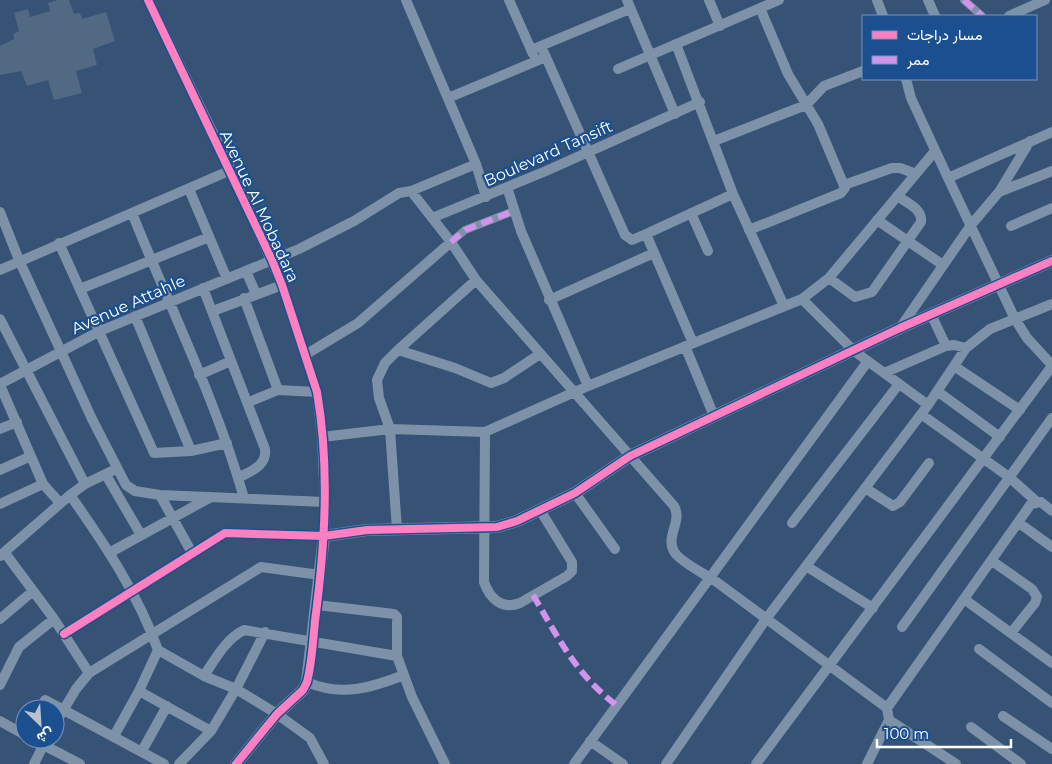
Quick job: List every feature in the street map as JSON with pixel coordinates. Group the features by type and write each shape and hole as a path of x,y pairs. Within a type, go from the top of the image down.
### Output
{"street":[{"name":"Avenue Al Mobadara","path":"148,0 231,170 272,260 282,284 317,392 326,502 317,605 307,682"},
{"path":"406,0 476,164 486,197"},
{"path":"509,0 536,48 588,152 627,238 634,240 733,194"},
{"path":"709,0 720,26"},
{"path":"618,69 779,0"},
{"path":"877,0 883,15"},
{"path":"964,0 981,15"},
{"path":"1011,15 1045,0"},
{"path":"931,1 934,15"},
{"path":"536,48 629,4 675,114"},
{"path":"750,230 841,193 844,190 844,185 818,124 788,74 760,8"},
{"path":"676,44 700,102 733,194 784,306"},
{"path":"448,98 541,59"},
{"path":"714,141 806,105 824,86 862,71"},
{"path":"756,764 1052,366 1026,338 1015,318 935,151 911,98 906,80"},
{"name":"Boulevard Tansift","path":"432,218 486,197 700,102"},
{"path":"948,178 1052,132"},
{"path":"900,328 971,225 999,192 1030,141"},
{"path":"322,437 390,429 485,432 573,392 802,299 829,278 935,151"},
{"name":"Avenue Attahle","path":"0,384 100,331 325,237 399,193 411,191 476,164"},
{"path":"844,185 892,168 900,168 916,174"},
{"path":"0,270 19,260 231,170"},
{"path":"999,192 1052,171"},
{"path":"507,187 514,211 549,300 588,386"},
{"path":"189,189 226,279"},
{"path":"411,191 451,242 476,280 676,510 678,519 672,535 672,544 676,555 831,665 887,708 889,720 867,764"},
{"path":"829,278 855,297 864,296 872,292 908,242 922,217 919,211 897,196"},
{"path":"1011,226 1052,208"},
{"path":"305,355 358,323 465,230 514,211"},
{"path":"0,212 19,260 116,469 126,485 135,491 160,495 326,502"},
{"path":"132,213 171,302 227,443 244,498"},
{"path":"691,213 708,251"},
{"path":"877,220 943,265"},
{"path":"646,234 714,416"},
{"path":"80,289 209,237"},
{"path":"59,243 154,453 191,451 227,443"},
{"path":"549,300 654,253"},
{"path":"64,634 225,533 324,536 367,530 484,528 506,525 575,493 630,456 900,328 1052,261"},
{"path":"246,271 256,294"},
{"path":"396,530 390,429 379,398 377,380 385,363 476,280"},
{"path":"213,311 282,284"},
{"path":"203,288 249,402 266,456 262,464 238,478"},
{"path":"244,298 278,390"},
{"path":"802,299 854,351 928,405"},
{"path":"666,764 766,619 928,405 966,348 990,330 1052,304"},
{"path":"931,314 946,346"},
{"path":"135,316 191,451"},
{"path":"0,319 85,484"},
{"path":"884,373 946,346 954,344 966,348"},
{"path":"398,350 455,368 491,383 504,378 540,354"},
{"path":"199,375 232,361"},
{"path":"574,764 868,361"},
{"path":"954,366 1020,410"},
{"path":"0,384 43,484 60,503"},
{"path":"792,523 899,384"},
{"path":"249,402 278,390 317,392"},
{"path":"937,392 1000,437"},
{"path":"921,414 983,460 1010,477 1037,502 1052,511"},
{"path":"902,627 1052,418"},
{"path":"0,429 17,422"},
{"path":"485,432 484,582 486,589 495,600 507,606 513,606 567,576 573,567 540,510"},
{"path":"0,470 31,456"},
{"path":"865,488 893,506 900,502 929,463"},
{"path":"89,673 33,590 2,555 70,495 85,484 116,469"},
{"path":"106,474 141,535"},
{"path":"0,504 43,484"},
{"path":"575,493 615,549"},
{"path":"70,495 109,553 152,632 158,650 204,676 236,689 277,714 310,738 324,764"},
{"path":"160,495 192,554"},
{"path":"109,553 212,497"},
{"path":"887,708 1031,504 1037,502"},
{"path":"1018,523 1052,547"},
{"path":"992,561 1032,589 1037,597 1035,603 1011,633"},
{"path":"806,566 873,608"},
{"path":"65,708 89,673 152,632 261,567 320,574"},
{"path":"0,619 33,590"},
{"path":"964,599 1052,663"},
{"path":"317,605 394,614 397,617 397,656 444,764"},
{"path":"0,685 19,647 54,619"},
{"path":"204,676 219,653 236,634 244,630 265,632 397,656"},
{"path":"179,764 211,732 236,689 265,632"},
{"path":"979,649 1052,703"},
{"path":"114,736 139,691 158,650"},
{"path":"236,764 277,714 303,690 307,682 329,690 351,691 383,684 404,675"},
{"path":"139,691 211,732"},
{"path":"142,751 167,706"},
{"path":"65,710 164,764"},
{"path":"1003,716 1052,749"},
{"path":"889,720 956,764"},
{"path":"0,721 15,729"},
{"path":"971,727 1021,764"},
{"path":"590,741 623,764"},
{"path":"34,764 42,749"},
{"path":"56,749 80,764"}],"building":[{"path":"58,0 69,0 74,14 80,13 82,19 106,12 115,41 93,49 97,65 76,71 82,93 54,100 48,80 27,86 21,71 0,75 0,46 14,39 13,34 19,31 14,13 28,9 30,17 50,11 48,3"}],"marked path":[{"path":"964,0 981,15"},
{"path":"451,242 465,230 514,211"},
{"path":"533,595 560,641 579,668 616,705"}],"cycle path":[{"path":"148,0 272,260 317,392 321,421 324,449 325,506 321,564 307,682 303,690 277,714 236,764"},
{"path":"64,634 225,533 324,536 367,530 497,527 517,521 575,493 630,456 900,328 1052,261"}]}
